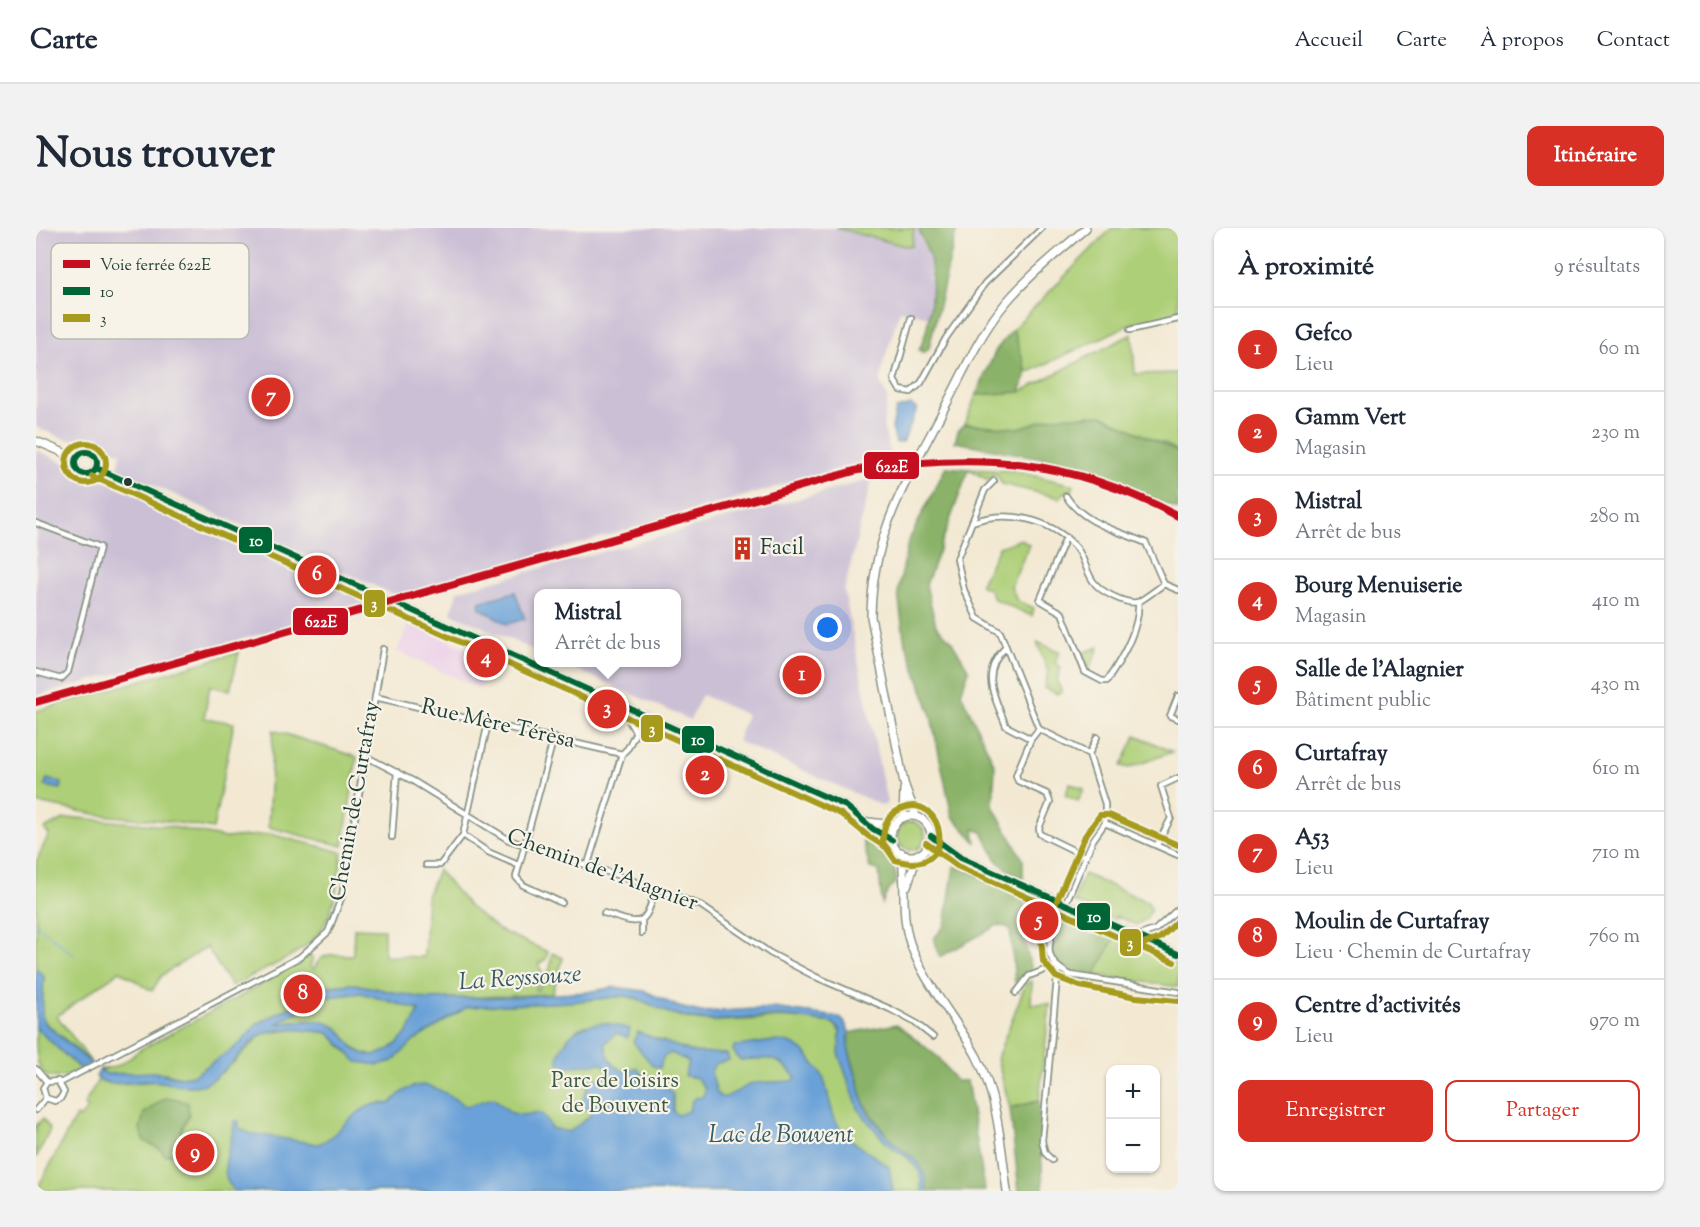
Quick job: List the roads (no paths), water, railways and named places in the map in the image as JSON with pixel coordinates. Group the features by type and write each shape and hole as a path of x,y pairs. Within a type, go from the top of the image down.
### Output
{"main road":[{"path":"916,816 904,783 874,639 871,590 881,538 914,466 978,344 1001,309 1086,228"},
{"path":"36,441 76,458"},
{"path":"82,452 91,453 96,459 96,468 90,473 83,473 75,466 76,458 82,452"},
{"path":"96,468 534,665"},
{"path":"538,667 846,806 892,840 901,852 905,928 914,955 962,1031 982,1069 994,1105 1006,1191"},
{"path":"903,818 904,783"},
{"path":"892,840 895,825 903,818 916,816 925,821 931,836 961,858"},
{"path":"866,822 895,825"},
{"path":"904,894 918,854 926,848 931,836"},
{"path":"926,848 961,858 1178,954"},
{"path":"901,852 918,854"}],"street":[{"path":"911,318 894,380 900,390 906,392 911,392 921,383 946,338 985,283 1042,228"},
{"path":"1130,330 1178,319"},
{"path":"994,481 986,490 972,522 957,559 957,567 977,618 1000,632 1039,729 1089,754"},
{"path":"1066,496 1073,508 1089,519 1146,543 1164,584 1178,590"},
{"path":"972,522 989,516 1011,516 1036,521 1066,537 1077,547 1092,581 1099,588 1126,601 1138,602 1164,584"},
{"path":"36,523 100,547 68,672 61,678 36,672"},
{"path":"1066,537 1040,600 1062,613 1085,672 1093,678 1107,681 1116,667 1139,614 1138,602"},
{"path":"1006,647 996,660 989,679 1006,726 1031,739"},
{"name":"Chemin de Curtafray","path":"60,1083 300,957 328,932 342,896 383,649"},
{"path":"1178,696 1170,716 1178,719"},
{"name":"Rue Mère Térèsa","path":"375,697 622,754"},
{"path":"618,703 635,731"},
{"path":"587,867 622,754 628,748 644,715"},
{"path":"426,865 440,865 463,835 488,723"},
{"path":"635,731 666,725"},
{"path":"1039,729 1031,739 1016,775 1018,781 1047,794 1050,802 1039,828 1040,834 1085,856"},
{"path":"554,737 516,877 523,885 562,903"},
{"path":"1097,737 1089,754 1106,804 1105,823 1085,856 1049,941 1049,952 1057,967 1071,975 1178,992"},
{"name":"Chemin de l'Alagnier","path":"365,756 397,772 468,816 525,847 617,875 715,913 770,953 816,977 890,1009 914,1022 933,1037"},
{"path":"392,837 397,772"},
{"path":"1157,844 1171,818 1161,786 1178,778"},
{"path":"1171,818 1178,821"},
{"path":"1105,823 1178,855"},
{"path":"463,835 488,852 518,865"},
{"path":"604,913 634,923 642,922 648,916 655,890"},
{"path":"1137,936 1155,930 1178,909"},
{"path":"642,922 642,933"},
{"path":"1155,930 1157,945"},
{"path":"1016,993 1029,976 1057,967"},
{"path":"1052,1160 1045,1153 1042,1142 1057,967"},
{"path":"36,1069 47,1082"},
{"path":"55,1080 60,1083 64,1089 60,1099 52,1101 46,1098 43,1092 47,1082 55,1080"},
{"path":"36,1110 46,1098"}],"water":[{"path":"911,405 917,409 903,442 896,443 892,428 896,409"},
{"path":"515,592 525,619 507,624 480,608 479,602"},
{"path":"47,779 62,783 61,789 45,786"},
{"path":"36,968 44,976 42,1017 45,1023 92,1064 81,1070 36,1028"},
{"path":"355,984 427,999 512,997 587,992 615,987 645,991 679,1007 701,1012 773,1008 838,1017 844,1021 849,1032 848,1048 866,1110 891,1141 918,1162 925,1176 927,1191 922,1191 920,1172 908,1158 887,1144 859,1110 839,1056 840,1030 833,1023 779,1016 713,1021 695,1019 669,1013 636,998 625,996 570,1002 467,1007 415,1040 393,1061 379,1065 357,1062 329,1033 289,1029 259,1036 212,1080 199,1086 155,1081 113,1083 96,1077 100,1069 106,1074 154,1072 181,1077 194,1075 238,1045 257,1024 302,1001 306,1007 277,1024 319,1021 337,1028 358,1051 378,1054 404,1037 419,1010 361,993 320,998 312,994 319,987"},
{"name":"Lac de Bouvent","path":"606,1023 630,1029 627,1038 617,1033 605,1043 613,1063 624,1071 637,1068 646,1080 658,1079 673,1094 673,1111 678,1115 689,1111 692,1101 703,1097 705,1089 697,1078 685,1076 688,1061 671,1053 663,1057 660,1068 653,1066 633,1042 638,1032 692,1052 727,1054 729,1060 715,1064 711,1071 717,1093 721,1097 726,1097 753,1083 792,1081 796,1078 783,1064 771,1059 740,1060 733,1051 734,1046 778,1041 796,1046 805,1053 822,1075 839,1127 856,1144 889,1167 893,1191 234,1191 228,1183 225,1166 234,1121 239,1121 239,1128 249,1133 318,1144 334,1134 358,1112 378,1103 391,1103 401,1093 419,1085 438,1089 466,1106 493,1098 513,1113 526,1115 539,1113 543,1115 551,1128 569,1132 591,1115 582,1102 591,1079 604,1077 609,1071 601,1063 566,1067 559,1064 559,1053 576,1031 592,1024"}],"waterway":[{"path":"36,924 74,955"}],"rail line":[{"name":"622E","path":"36,702 858,470 944,461 984,461 1022,465 1061,471 1099,482 1178,516"}],"place":[{"name":"A53","path":"271,397"},
{"name":"Facil","path":"742,549"},
{"name":"Curtafray","path":"317,575"},
{"name":"Bourg Menuiserie","path":"486,658"},
{"name":"Gefco","path":"802,675"},
{"name":"Mistral","path":"607,709"},
{"name":"Gamm Vert","path":"705,775"},
{"name":"Salle de l'Alagnier","path":"1039,921"},
{"name":"Moulin de Curtafray","path":"303,994"},
{"name":"Centre d'activités","path":"195,1153"}],"water label":[{"name":"La Reyssouze","path":"520,979"}],"park label":[{"name":"Parc de loisirs de Bouvent","path":"615,1094"}]}
